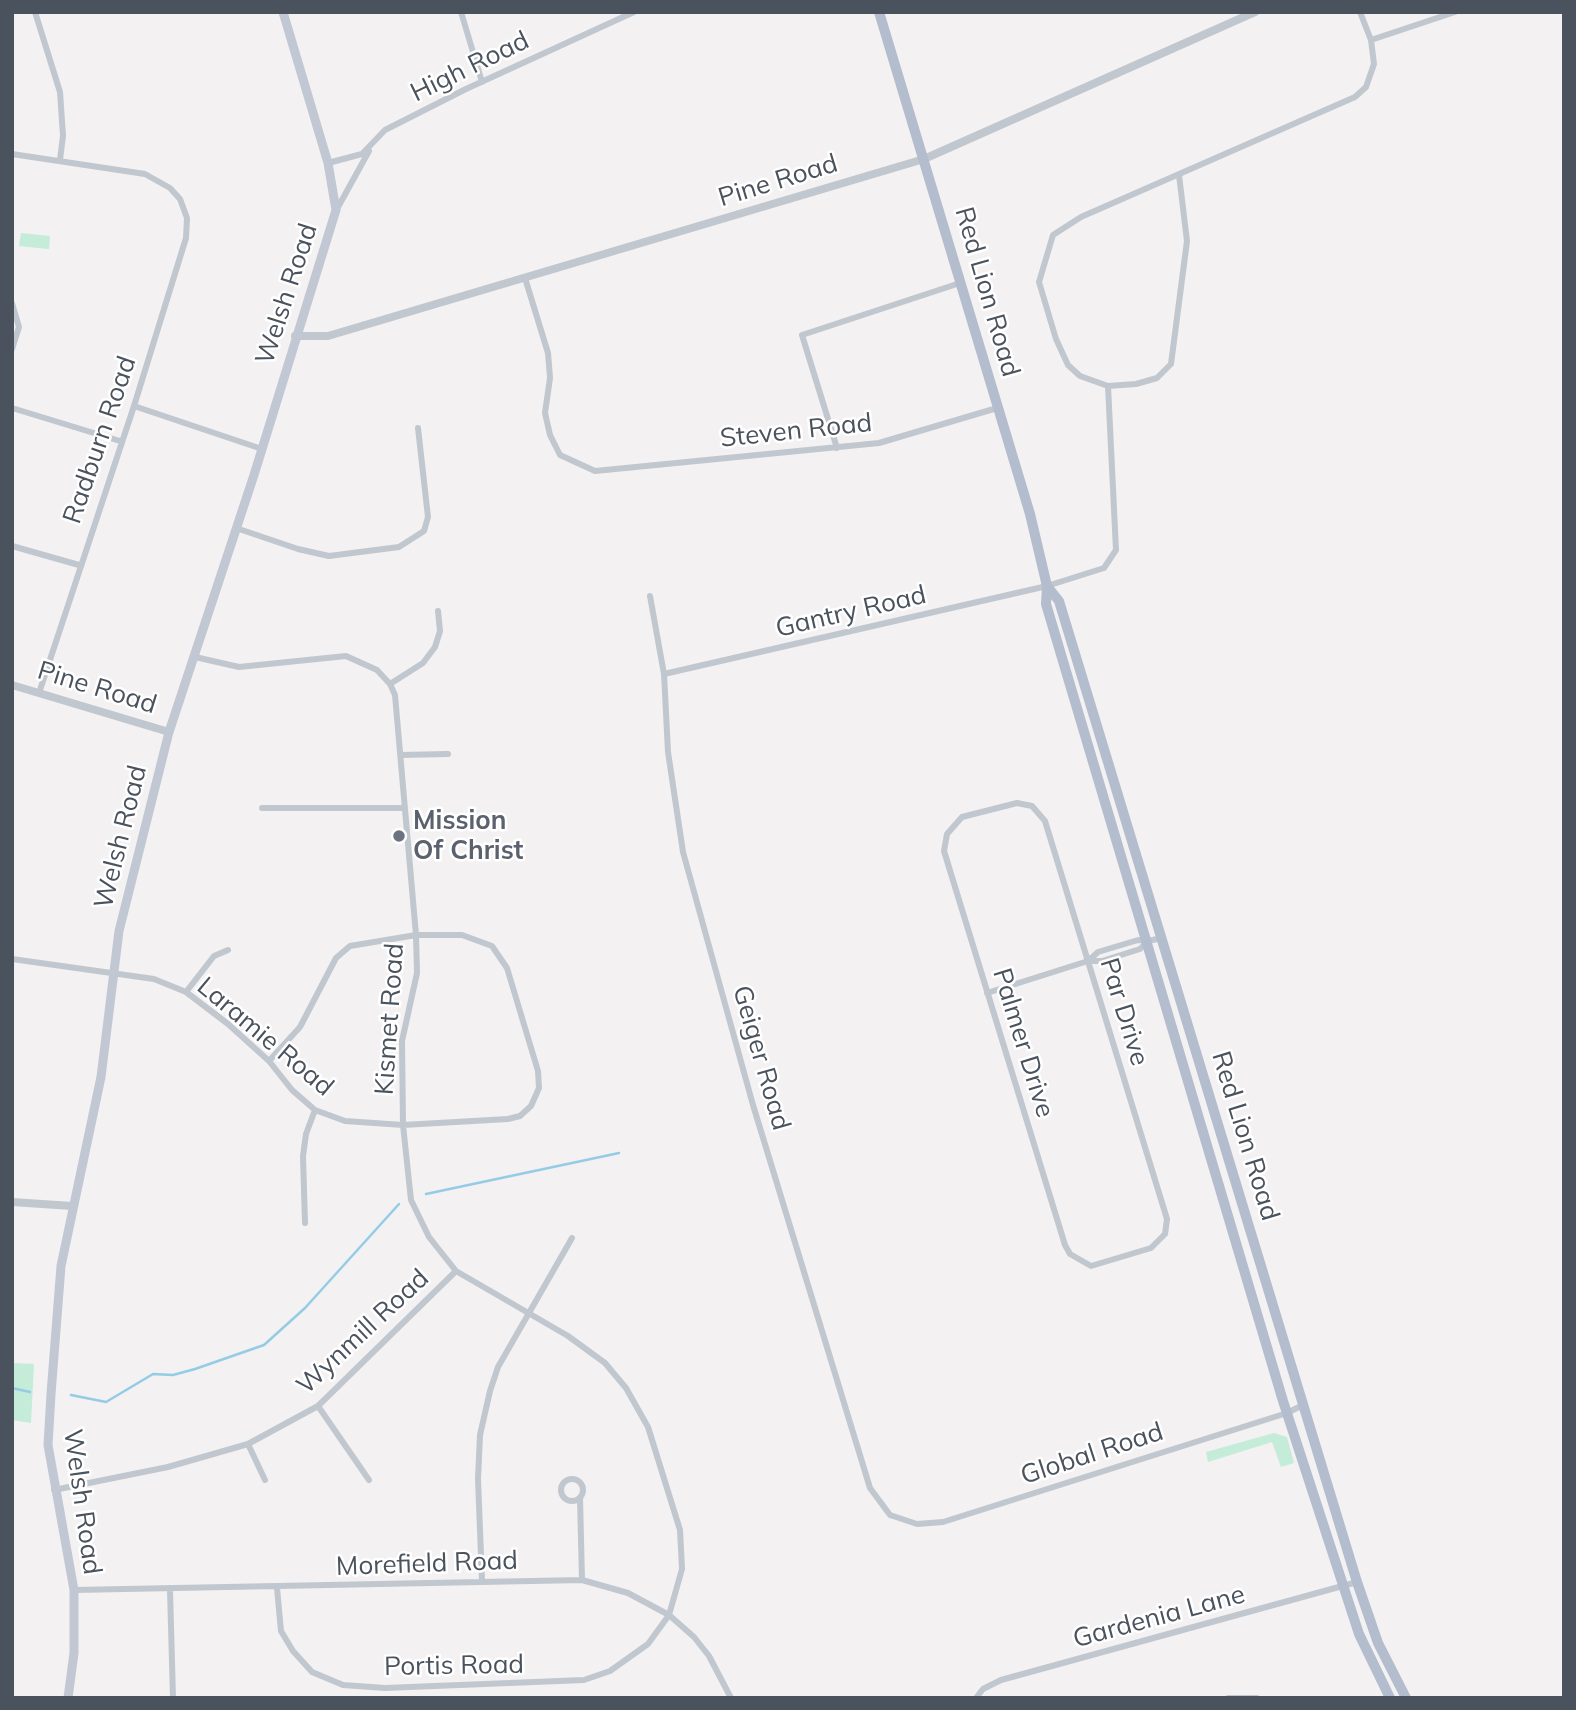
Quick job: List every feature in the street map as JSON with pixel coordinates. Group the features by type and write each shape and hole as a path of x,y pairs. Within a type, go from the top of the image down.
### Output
{"main road":[{"name":"Welsh Road","path":"68,1698 75,1653 74,1590 48,1445 51,1394 61,1266 101,1077 116,973 119,931 169,732 262,449 336,210 328,163 283,12"},
{"name":"Red Lion Road","path":"879,12 1027,505 1047,586 1046,604 1287,1413 1359,1633 1390,1698"},
{"name":"Red Lion Road","path":"1047,586 1059,601 1357,1582 1378,1643 1406,1698"}],"street":[{"path":"12,154 60,160 60,92 35,12"},
{"path":"461,12 482,82"},
{"name":"High Road","path":"328,163 349,159 371,147 385,130 634,12"},
{"name":"Pine Road","path":"295,336 328,336 924,159 1255,12"},
{"path":"1180,175 1186,241 1171,364 1157,378 1136,384 1108,386 1080,376 1068,365 1056,340 1039,282 1044,256 1053,235 1081,217 1355,97 1371,76 1374,51 1360,12"},
{"path":"1371,40 1455,12"},
{"path":"336,210 371,147"},
{"name":"Radburn Road","path":"39,693 120,441 134,406 186,238 187,218 180,199 170,188 145,174 60,160"},
{"name":"Steven Road","path":"525,278 548,353 550,378 545,413 550,435 560,454 595,471 879,443 997,408"},
{"path":"837,448 802,335 960,282"},
{"path":"12,303 19,327 12,349"},
{"name":"Gantry Road","path":"664,674 1047,586 1104,568 1116,550 1108,386"},
{"path":"134,406 262,449"},
{"path":"12,408 120,441"},
{"path":"236,528 298,549 329,556 399,547 424,531 428,517 418,428"},
{"path":"12,546 79,565"},
{"name":"Geiger Road","path":"650,596 664,674 668,752 683,852 754,1105 870,1489 890,1515"},
{"path":"195,657 239,667 346,656 377,670 390,684 423,663 435,647 440,631 438,611"},
{"name":"Kismet Road","path":"390,684 395,695 416,935 417,973 402,1041 403,1125 411,1200 429,1237 456,1270 529,1312 605,1363 626,1388 648,1427 680,1530 682,1569 669,1615"},
{"name":"Pine Road","path":"12,685 169,732"},
{"path":"401,755 448,754"},
{"name":"Palmer Drive","path":"1032,806 1017,803 962,817 947,834 944,851 1065,1245 1078,1260"},
{"name":"Par Drive","path":"1032,806 1045,821 1167,1219 1165,1234 1151,1248 1091,1266 1078,1260"},
{"path":"262,808 403,808"},
{"path":"269,1061 300,1027 335,958 350,946 362,942 416,935"},
{"name":"Laramie Road","path":"12,959 154,979 186,992 269,1061 292,1090 315,1110 361,1124 403,1125 520,1116 531,1106 539,1088 538,1071 507,968 492,946 479,940 462,935 416,935"},
{"path":"987,993 1088,961 1102,961 1140,949 1148,942 1162,938"},
{"path":"186,992 214,956 228,950"},
{"path":"305,1223 303,1156 306,1133 315,1110"},
{"path":"12,1202 72,1206"},
{"path":"482,1581 478,1479 480,1435 498,1367 572,1238"},
{"name":"Wynmill Road","path":"54,1490 168,1466 248,1444 318,1406 456,1270"},
{"name":"Global Road","path":"890,1515 917,1524 943,1521 1287,1413 1303,1405"},
{"path":"318,1406 369,1479"},
{"path":"248,1444 265,1479"},
{"path":"580,1498 583,1580"},
{"name":"Morefield Road","path":"74,1590 583,1580 628,1593 669,1615 694,1637 709,1656 732,1698"},
{"name":"Gardenia Lane","path":"976,1698 983,1689 1001,1679 1343,1588 1357,1582"},
{"name":"Portis Road","path":"277,1588 281,1631 293,1651 312,1672 343,1685 385,1688 584,1680 610,1671 648,1644 669,1615"},
{"path":"170,1590 173,1698"},
{"path":"1228,1698 1258,1698"}],"green space":[{"path":"21,233 50,236 49,249 19,246"},
{"path":"12,1363 34,1364 31,1423 12,1420"},
{"path":"1274,1433 1287,1437 1294,1463 1281,1467 1272,1442 1208,1462 1206,1452"}],"waterway":[{"path":"426,1194 619,1153"},
{"path":"71,1395 106,1402 153,1374 173,1375 264,1345 305,1308 399,1204"},
{"path":"12,1388 30,1392"}],"place":[{"name":"Mission Of Christ","path":"399,836"}]}
